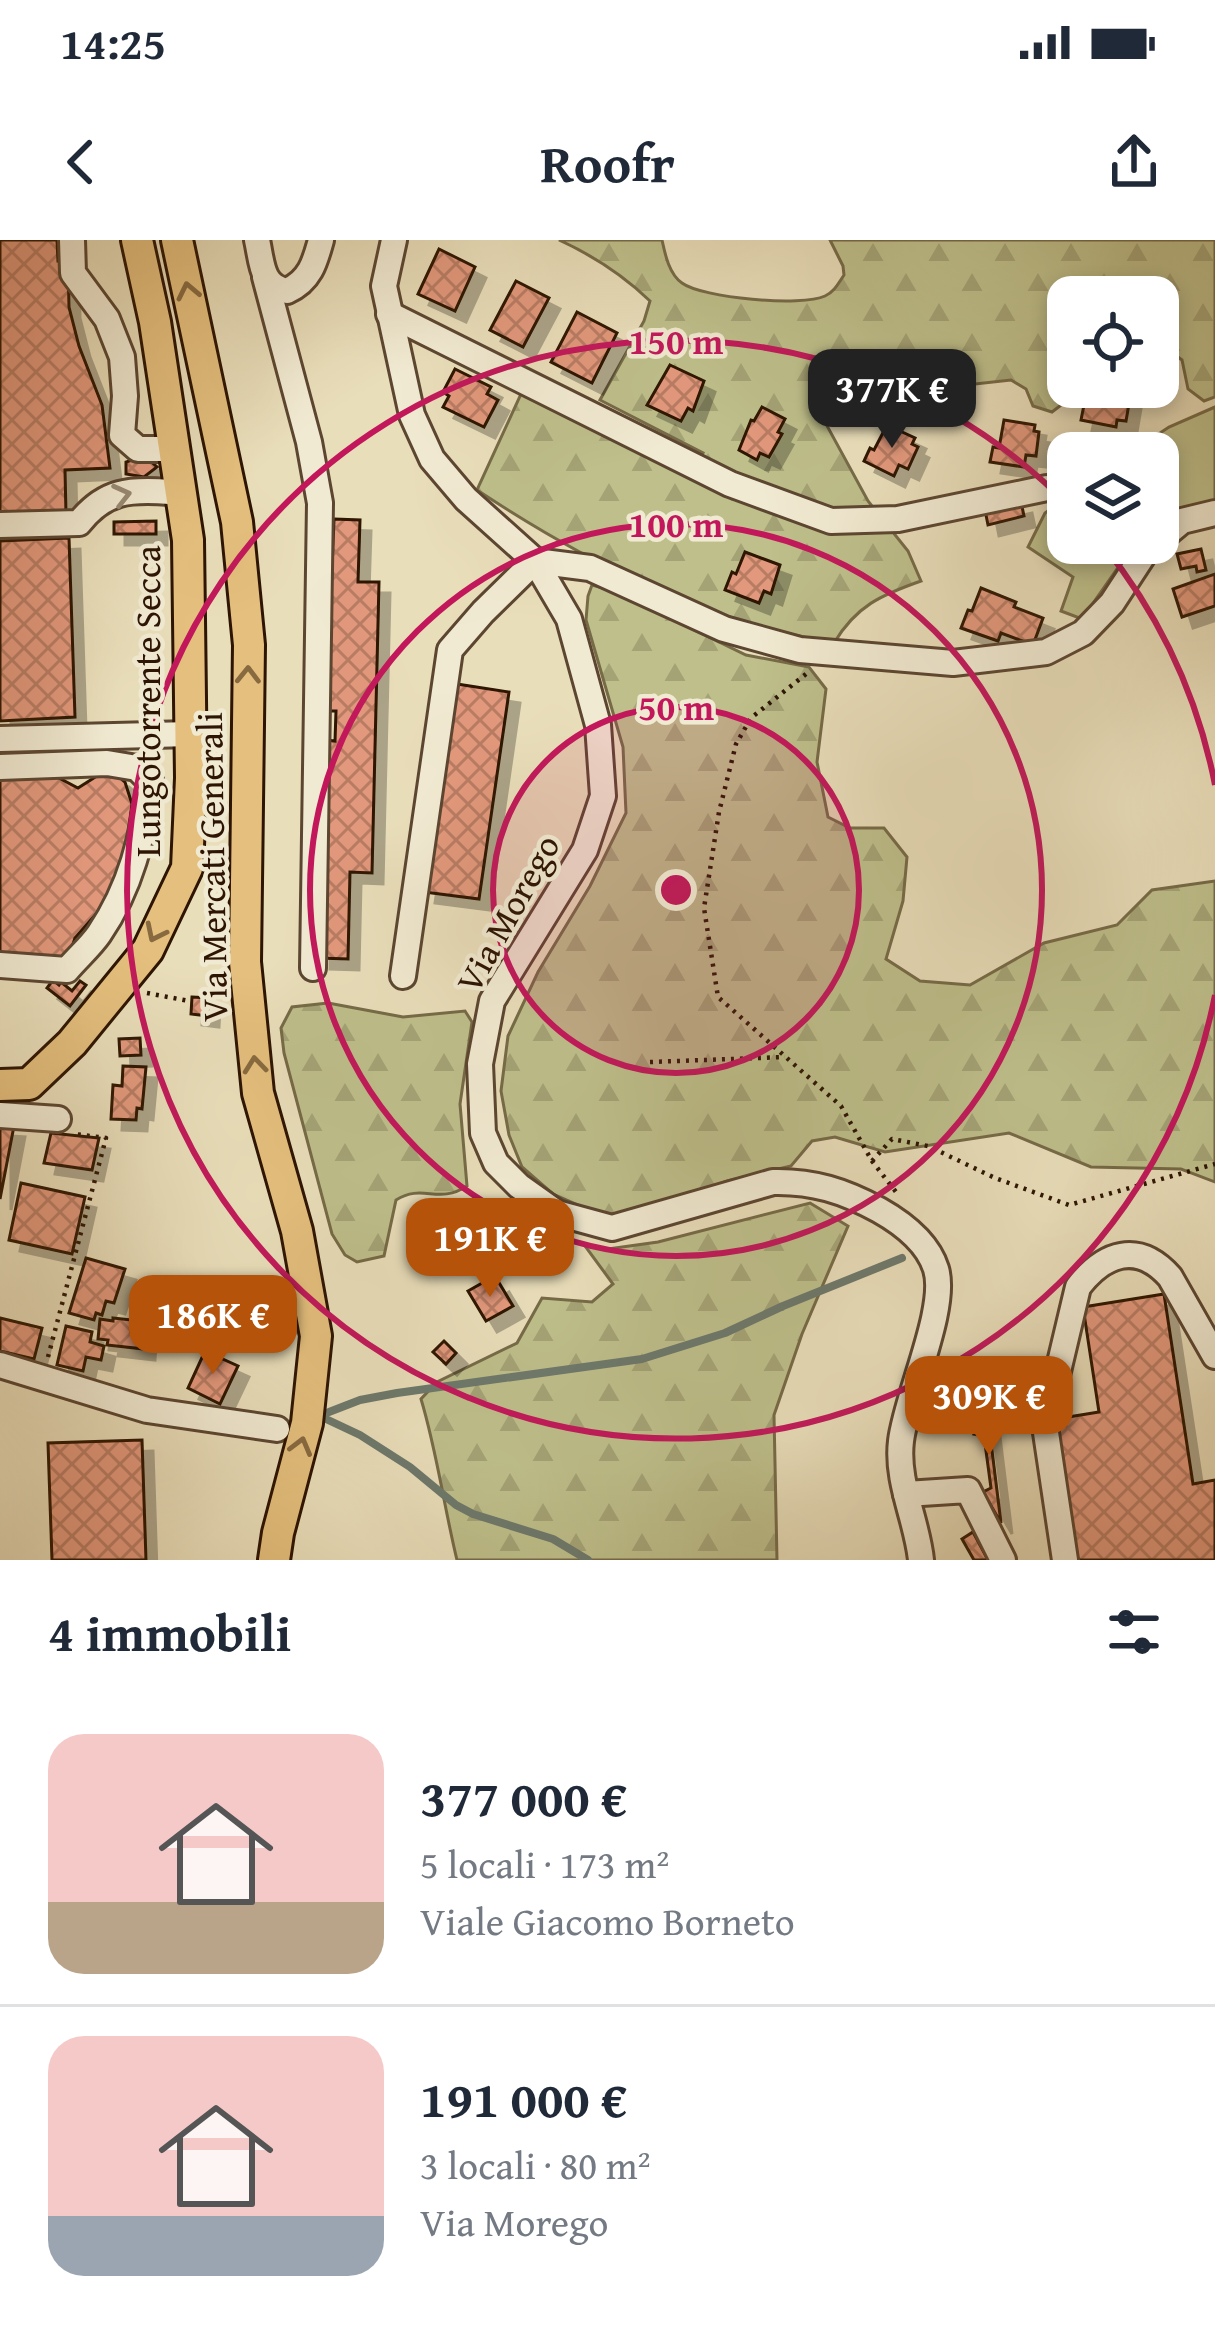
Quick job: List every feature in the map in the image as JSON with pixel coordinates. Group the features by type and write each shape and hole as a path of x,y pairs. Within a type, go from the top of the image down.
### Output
{"main road":[{"name":"Lungotorrente Secca","path":"0,1085 29,1084 73,1043 148,950 187,868 191,778 188,540 155,322 137,240"},
{"name":"Via Mercati Generali","path":"178,240 237,522 247,625 244,962 258,1093 297,1232 316,1336 307,1424 274,1560"}],"street":[{"path":"72,240 73,273 107,319 122,357 122,435 137,449 164,449"},
{"path":"257,240 320,503 313,968"},
{"path":"265,277 278,290 295,288 310,273 322,240"},
{"name":"Via Morego","path":"394,240 384,286 412,415 432,460 466,499 535,562 569,620 598,725 603,796 585,850 492,1001 480,1064 483,1133 496,1163 519,1186 557,1213 612,1228 773,1182 799,1181 844,1193 885,1214 923,1245 936,1271 937,1304 901,1444 906,1494 924,1558"},
{"path":"389,314 730,484 831,521 898,519 1046,488"},
{"path":"0,525 80,523 96,501 140,489 170,492"},
{"path":"1179,524 1215,512"},
{"path":"535,562 590,568 724,629 800,650 952,663 1046,652 1083,633 1112,603 1138,564"},
{"name":"Via Morego","path":"404,976 450,650 535,562"},
{"path":"0,739 190,734"},
{"path":"0,767 107,763 137,767 150,781"},
{"path":"150,781 191,778"},
{"path":"0,964 67,970 97,937 127,886 143,836 150,781"},
{"path":"0,1115 51,1119"},
{"path":"1065,1560 1045,1426 1078,1288 1106,1260 1125,1255 1142,1258 1170,1277 1215,1356"},
{"path":"0,1365 147,1410 277,1429"},
{"path":"906,1494 968,1490 1003,1560"}],"path":[{"path":"833,653 751,718 736,745 718,812 704,908 718,997 842,1106 872,1161 906,1205"},
{"path":"116,990 189,1001"},
{"path":"650,1062 784,1057"},
{"path":"43,1378 106,1138 44,1129 51,1119"},
{"path":"872,1161 892,1139 928,1146 995,1178 1069,1205 1215,1164"}],"green space":[{"path":"559,240 662,240 668,263 682,283 730,297 796,301 828,294 844,275 830,240 1215,240 1215,397 1204,401 1188,389 1179,358 1179,276 1047,276 1047,408 1057,408 1052,412 1033,406 1026,389 1011,380 966,385 928,370 880,372 828,397 826,424 868,501 908,551 921,581 871,603 834,643 785,633 648,586 562,542 477,490 521,394 692,474 703,453 600,400 644,321 650,301 584,252"},
{"path":"1215,407 1215,501 1179,510 1179,432 1162,432"},
{"path":"1047,512 1047,560 1028,547"},
{"path":"1054,564 1120,564 1082,619 1061,611 1073,577"},
{"path":"592,585 614,591 746,655 809,667 826,689 817,762 828,817 850,828 884,828 907,857 903,901 886,959 920,981 970,985 1044,943 1117,925 1152,890 1215,881 1215,1182 1181,1169 1091,1167 1009,1133 885,1152 835,1137 812,1141 791,1166 727,1181 628,1216 594,1212 553,1194 522,1167 509,1135 501,1091 508,1036 626,813 623,747 586,620"},
{"path":"328,1003 403,1017 465,1011 472,1022 460,1104 467,1186 447,1194 414,1193 396,1200 384,1256 357,1262 345,1255 332,1234 281,1028 292,1007"},
{"path":"810,1203 848,1226 774,1415 777,1560 457,1560 421,1399 437,1382 517,1343 542,1298 592,1302 613,1284 585,1246 608,1249 658,1242"}],"building":[{"path":"0,240 57,240 58,261 68,261 69,307 102,405 110,468 65,470 66,514 0,515"},
{"path":"439,249 475,267 455,311 418,294"},
{"path":"516,281 549,298 523,347 490,330"},
{"path":"577,312 617,333 592,383 551,362"},
{"path":"670,365 704,381 693,411 688,408 681,421 647,405"},
{"path":"455,369 491,387 487,394 498,400 484,427 443,407 449,396 443,392"},
{"path":"762,407 785,419 769,457 760,453 757,460 739,450"},
{"path":"1083,408 1128,408 1126,421 1117,420 1116,427 1081,420"},
{"path":"1004,420 1035,425 1034,431 1039,432 1036,456 1026,455 1024,467 990,462 993,447 999,448"},
{"path":"887,425 915,438 912,444 918,447 908,469 899,465 894,476 864,461"},
{"path":"148,459 157,467 144,477 126,474 126,462"},
{"path":"1021,502 1024,516 988,525 985,510"},
{"path":"334,519 360,520 358,582 379,582 372,873 350,872 348,959 319,958 325,740 335,741 336,711 326,711"},
{"path":"156,521 156,534 114,534 114,522"},
{"path":"69,538 75,717 0,721 0,541"},
{"path":"1201,549 1206,570 1181,569 1179,554"},
{"path":"745,552 780,565 771,594 764,591 759,603 725,590"},
{"path":"1215,574 1215,606 1182,617 1173,589"},
{"path":"981,588 1043,618 1033,645 1001,633 998,641 961,628"},
{"path":"457,684 509,692 479,899 424,892"},
{"path":"100,774 125,782 132,804 126,848 114,883 75,938 67,962 0,954 0,778 57,777 78,788"},
{"path":"53,980 72,991 80,981 86,985 70,1006 47,988"},
{"path":"192,997 209,998 208,1016 191,1014"},
{"path":"140,1038 141,1055 120,1056 119,1039"},
{"path":"123,1066 146,1067 142,1109 137,1108 136,1120 111,1119 113,1085 122,1086"},
{"path":"0,1125 14,1126 0,1199"},
{"path":"51,1133 99,1138 92,1170 44,1163"},
{"path":"21,1183 85,1197 72,1254 9,1240"},
{"path":"86,1258 125,1269 114,1303 106,1301 102,1315 96,1313 94,1320 69,1313"},
{"path":"498,1281 513,1306 486,1321 468,1291"},
{"path":"261,1290 262,1294 274,1290 285,1322 240,1337 228,1301"},
{"path":"1164,1294 1193,1484 1215,1480 1215,1560 1078,1560 1056,1419 1099,1412 1083,1307"},
{"path":"0,1318 42,1328 34,1359 0,1351"},
{"path":"100,1319 132,1320 131,1332 145,1333 144,1349 107,1345 108,1340 98,1339"},
{"path":"66,1326 92,1332 90,1342 104,1346 101,1360 86,1357 83,1371 57,1365"},
{"path":"444,1341 456,1353 446,1364 433,1352"},
{"path":"205,1351 238,1366 220,1404 188,1388"},
{"path":"985,1394 1001,1523 983,1492 991,1488 984,1436 974,1434"},
{"path":"142,1440 146,1560 52,1560 48,1443"},
{"path":"973,1532 988,1560 974,1560 962,1539"}],"waterway":[{"path":"329,1412 397,1393 642,1359 725,1333 902,1258"},
{"path":"326,1419 410,1467 456,1505 553,1539 588,1560"}]}
